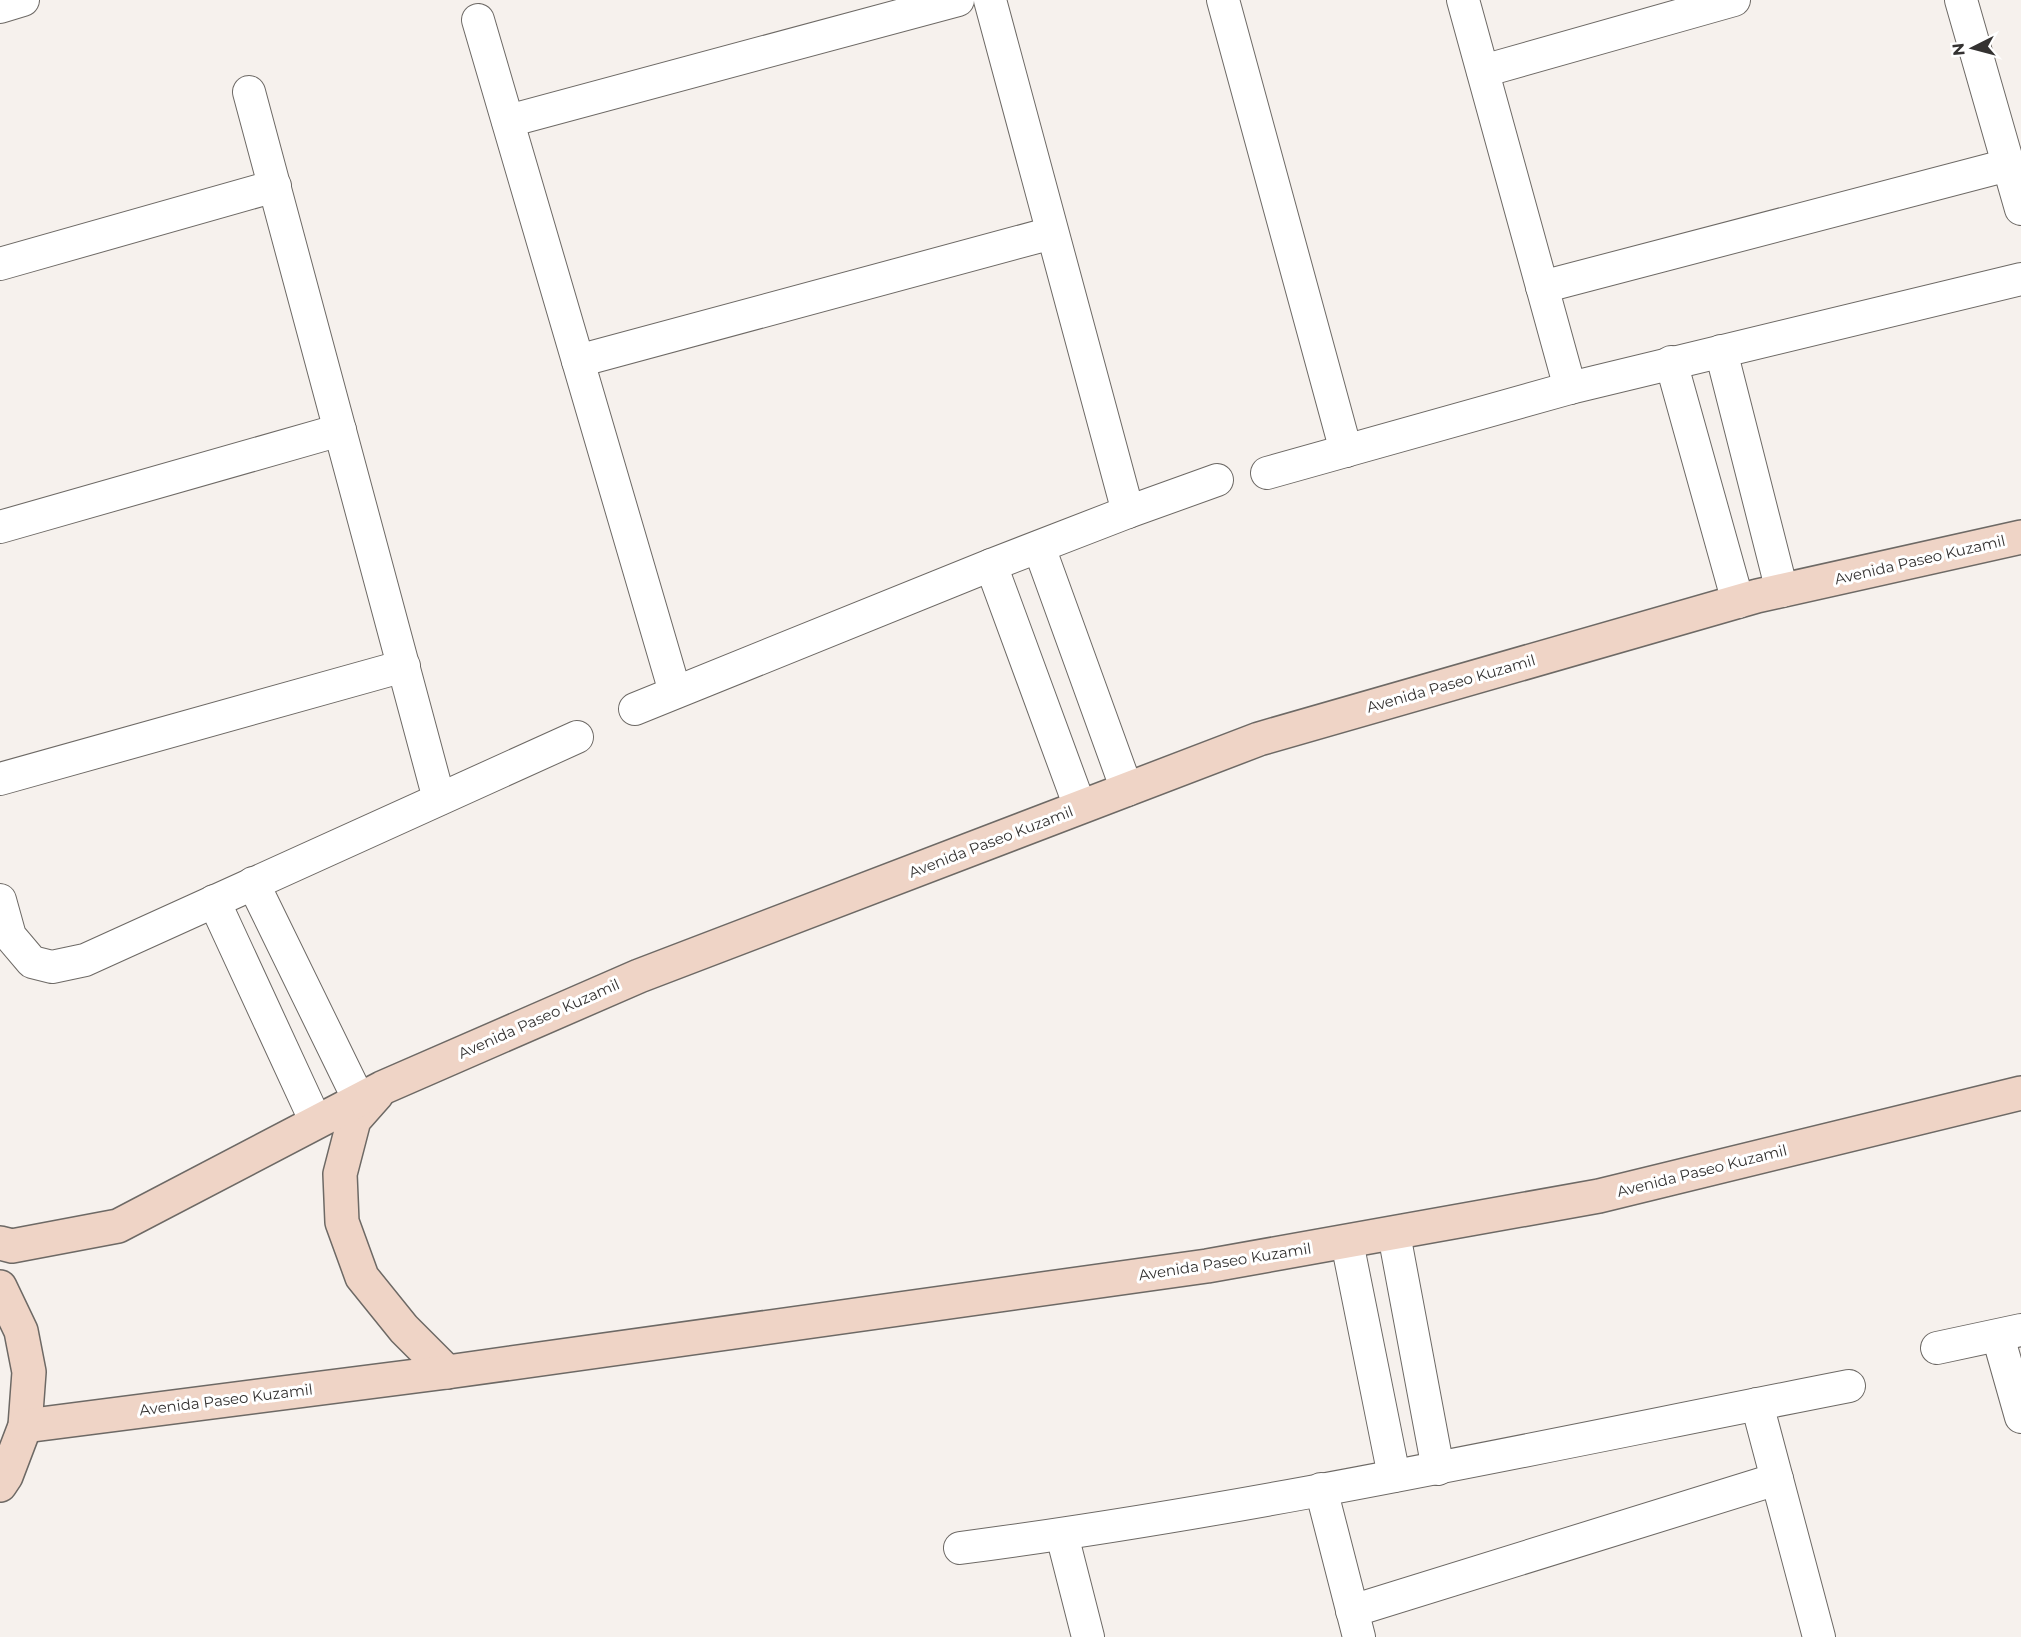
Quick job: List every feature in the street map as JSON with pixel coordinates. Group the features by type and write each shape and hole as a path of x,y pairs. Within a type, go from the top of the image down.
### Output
{"main road":[{"name":"Avenida Paseo Kuzamil","path":"0,1243 12,1245 118,1226 371,1094 639,976 1259,739 1738,602 2021,537"},
{"name":"Avenida Paseo Kuzamil","path":"26,1426 447,1372 1207,1266 1599,1196 2021,1093"},
{"path":"371,1094 354,1120 340,1174 342,1222 362,1277 404,1329 447,1372"},
{"path":"0,1287 21,1331 29,1372 26,1426 6,1476 0,1485"}],"street":[{"path":"0,7 23,0"},
{"path":"508,121 958,0"},
{"path":"990,0 1128,512"},
{"path":"1223,0 1346,452"},
{"path":"1463,0 1570,388"},
{"path":"1483,72 1734,0"},
{"path":"1961,0 2021,209"},
{"path":"478,20 675,692"},
{"path":"249,92 439,799"},
{"path":"1542,287 2008,165"},
{"path":"0,264 275,186"},
{"path":"578,361 1052,233"},
{"path":"1267,473 1671,362 2021,279"},
{"path":"1721,351 1782,591"},
{"path":"1671,362 1738,602"},
{"path":"0,527 340,430"},
{"path":"634,709 991,565 1217,480"},
{"path":"1039,547 1127,790"},
{"path":"991,565 1080,807"},
{"path":"0,779 404,666"},
{"path":"0,900 10,936 32,962 52,967 85,960 577,737"},
{"path":"253,883 371,1094"},
{"path":"214,901 316,1122"},
{"path":"1394,1234 1438,1468"},
{"path":"1347,1242 1394,1476"},
{"path":"1937,1348 2010,1333 2021,1417"},
{"path":"960,1548 1062,1535 1438,1468 1849,1386"},
{"path":"1757,1404 1819,1637"},
{"path":"1321,1489 1356,1624 1777,1479"},
{"path":"1062,1535 1088,1637"}]}
